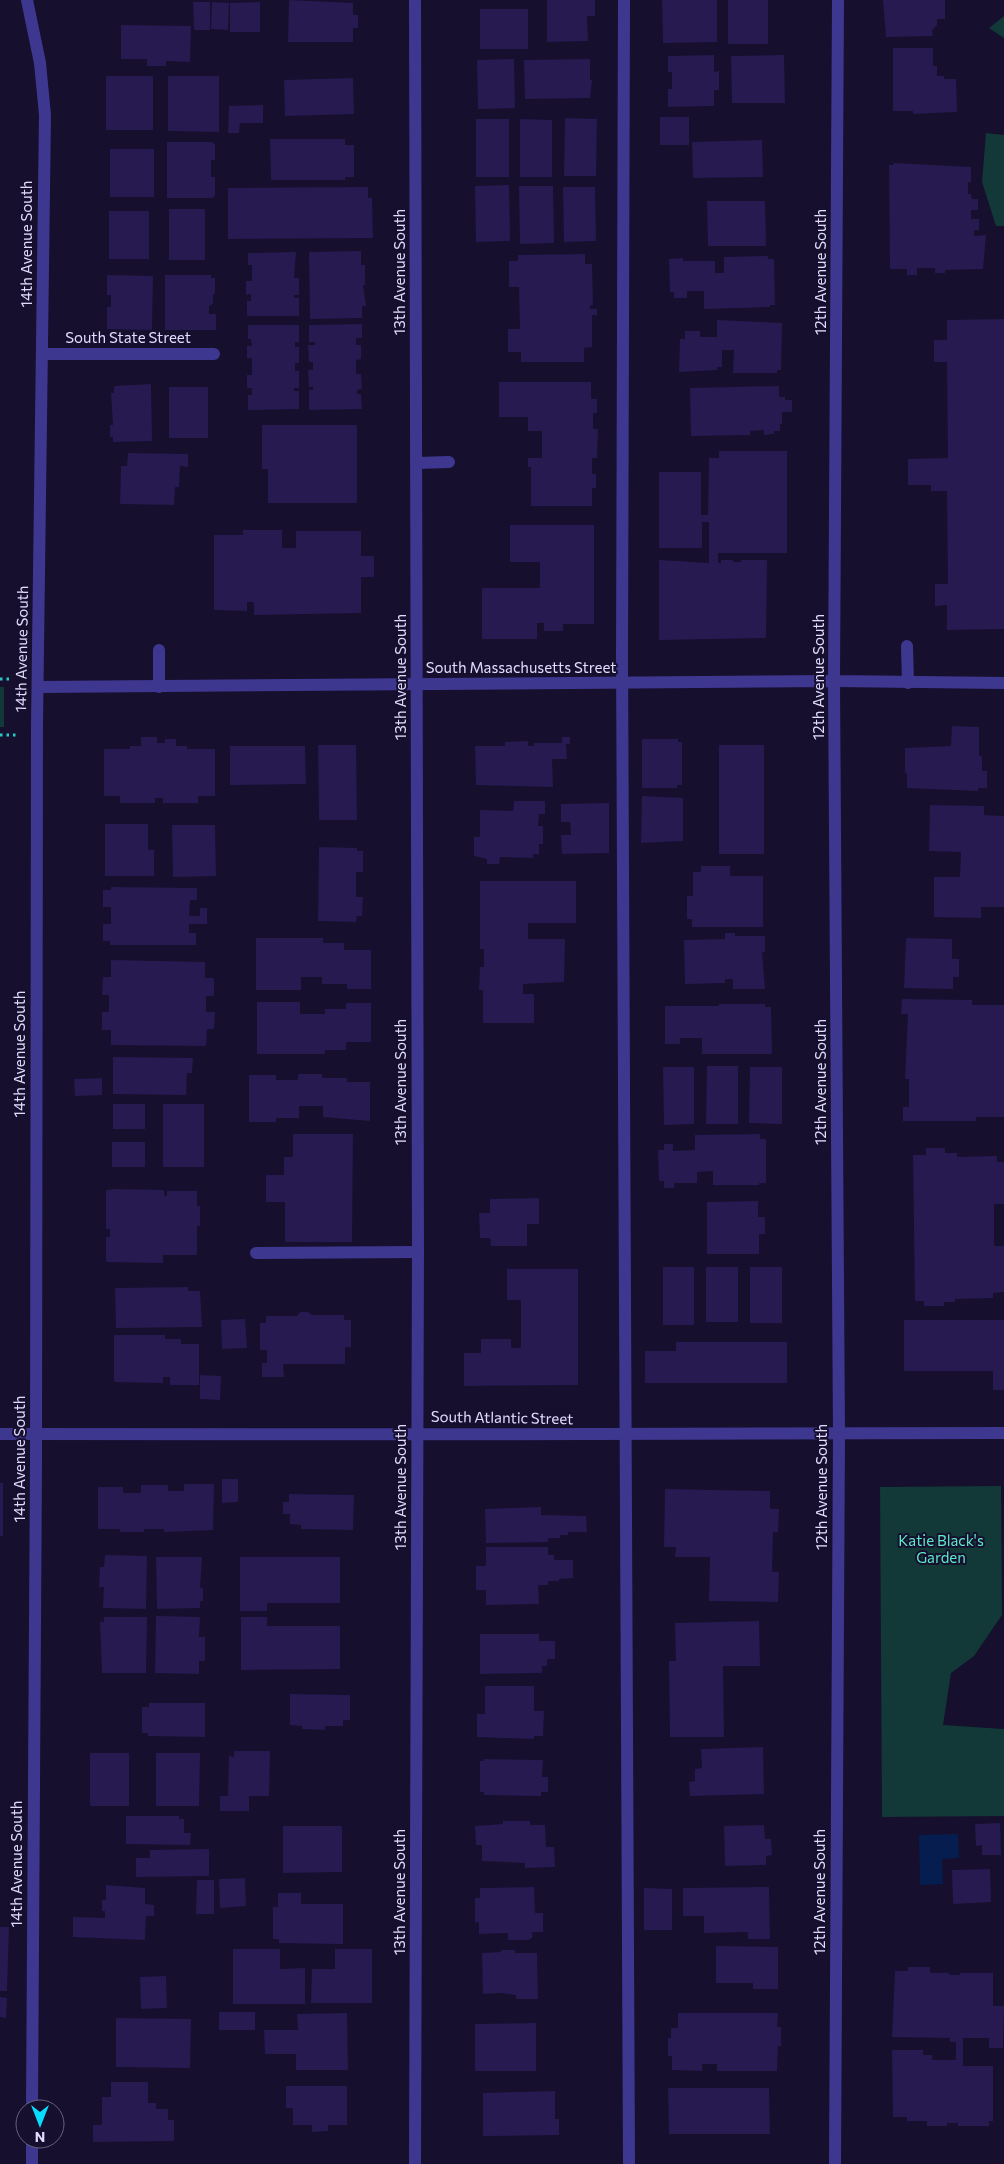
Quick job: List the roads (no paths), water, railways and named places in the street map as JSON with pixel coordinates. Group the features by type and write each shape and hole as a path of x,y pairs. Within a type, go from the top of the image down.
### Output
{"street":[{"name":"14th Avenue South","path":"27,0 40,63 45,115 38,688 32,2099"},
{"name":"13th Avenue South","path":"415,0 418,1252 415,2164"},
{"path":"624,0 622,683 629,2164"},
{"name":"12th Avenue South","path":"835,2164 839,1434 834,681 838,0"},
{"name":"South State Street","path":"43,354 214,354"},
{"path":"416,463 448,462"},
{"path":"907,646 908,683"},
{"path":"159,650 159,686"},
{"name":"South Massachusetts Street","path":"38,688 834,681 1004,683"},
{"path":"256,1252 418,1252"},
{"name":"South Atlantic Street","path":"0,1434 627,1436 1004,1433"},
{"path":"32,2149 32,2164"}],"water":[{"path":"958,1834 959,1858 942,1859 943,1884 920,1885 919,1835"}],"park label":[{"name":"Katie Black's Garden","path":"941,1550"}]}
